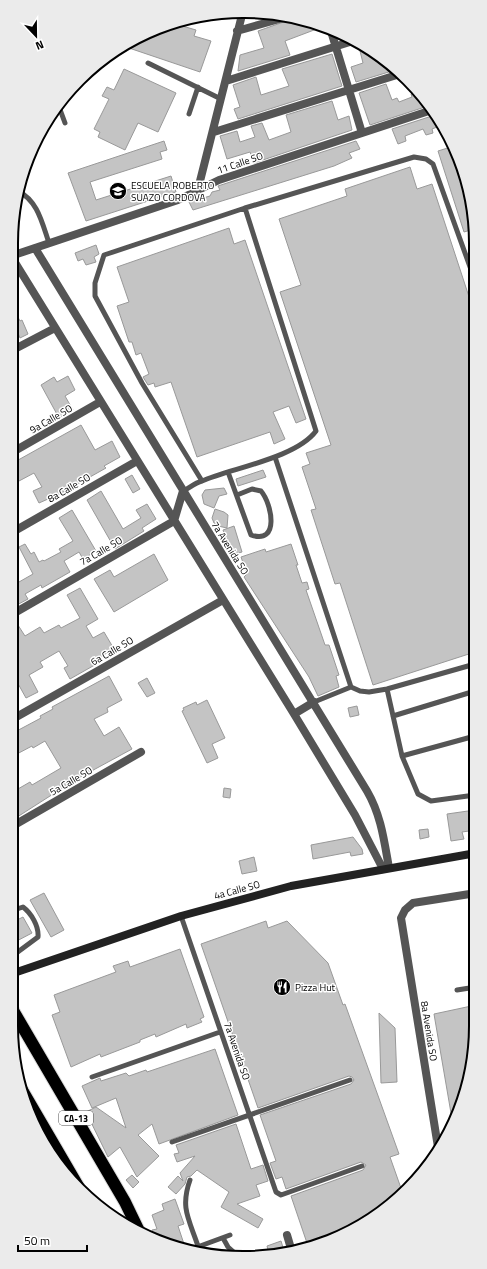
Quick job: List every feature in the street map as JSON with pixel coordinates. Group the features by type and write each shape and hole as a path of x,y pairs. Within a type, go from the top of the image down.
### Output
{"highway":[{"name":"CA-13","path":"18,1019 125,1202 135,1223"}],"street":[{"path":"198,189 214,132 241,18"},
{"path":"237,31 275,20"},
{"path":"333,36 362,133"},
{"path":"226,80 347,43"},
{"path":"214,132 394,76"},
{"name":"11 Calle SO","path":"18,254 178,200 219,180 426,112"},
{"name":"7a Avenida SO","path":"35,248 314,702 376,807 381,823 386,868"},
{"path":"18,267 294,714 386,868"},
{"path":"18,347 55,328"},
{"name":"9a Calle SO","path":"18,449 100,402"},
{"name":"8a Calle SO","path":"18,529 137,461"},
{"path":"174,521 183,491"},
{"name":"7a Calle SO","path":"18,611 174,521"},
{"name":"6a Calle SO","path":"18,716 223,600"},
{"path":"294,714 314,702"},
{"name":"5a Calle SO","path":"18,823 141,752"},
{"name":"4a Calle SO","path":"18,972 180,916 290,886 386,868 469,855"},
{"name":"8a Avenida SO","path":"437,1141 401,918 405,910 412,903 469,893"},
{"path":"287,1235 290,1246"}],"lane":[{"path":"148,63 221,99"},
{"path":"189,114 198,87"},
{"path":"61,112 65,123"},
{"path":"202,481 142,383 95,296 95,283 104,255 245,208 414,157 426,159 434,164 469,264"},
{"path":"24,194 36,206 49,243"},
{"path":"183,491 202,481 275,457 306,440 316,431 245,208"},
{"path":"275,457 351,687"},
{"path":"228,472 251,536 256,537 264,535 270,528 273,519 266,496 262,491 252,489 237,495"},
{"path":"314,702 351,687 360,691 369,692 386,689 469,666"},
{"path":"386,689 402,756 418,794 431,801 469,796"},
{"path":"393,716 469,693"},
{"path":"402,756 469,738"},
{"path":"18,909 23,907 29,912 39,932 38,937 18,952"},
{"name":"7a Avenida SO","path":"180,916 276,1192 281,1195 362,1166"},
{"path":"457,990 469,988"},
{"path":"92,1077 220,1032"},
{"path":"172,1142 350,1080"},
{"path":"190,1180 184,1199 185,1208 198,1246 230,1235"},
{"path":"223,1238 232,1251"}],"building":[{"path":"285,22 315,30 285,41 290,55 238,71 240,55 264,48 258,31"},
{"path":"184,26 196,30 194,36 211,41 200,72 130,48 157,35"},
{"path":"360,50 389,72 356,82 351,67 363,63"},
{"path":"332,54 342,86 238,119 234,109 240,107 233,85 256,77 261,95 289,86 282,69"},
{"path":"124,69 176,93 158,132 138,123 125,150 98,137 100,132 94,129 109,99 102,96 107,87 114,90"},
{"path":"386,84 392,100 397,98 399,102 412,97 412,94 423,108 370,125 359,93"},
{"path":"332,101 338,120 349,116 352,130 254,163 250,152 227,159 220,136 237,131 240,142 255,137 251,126 262,123 269,140 291,132 286,115"},
{"path":"430,117 437,127 432,129 433,133 426,135 423,129 405,136 406,141 398,144 392,129"},
{"path":"164,141 167,150 160,152 162,159 90,182 96,200 171,176 176,192 86,221 68,173"},
{"path":"356,141 360,149 349,153 352,158 334,166 193,210 189,202 210,196 212,192 220,190 218,186"},
{"path":"448,148 452,157 465,200 469,230 464,232 438,151"},
{"path":"410,167 417,189 432,184 469,297 469,654 373,685 340,583 335,584 311,510 316,509 302,467 310,464 306,453 331,445 280,292 301,285 279,219 347,196 345,189"},
{"path":"229,228 234,244 245,240 306,419 296,423 289,406 273,412 285,439 274,444 270,432 197,457 171,382 155,387 154,383 148,385 143,377 149,374 141,353 136,355 132,342 129,342 117,306 129,302 117,267"},
{"path":"96,245 99,254 94,257 96,262 86,265 83,259 78,261 75,253"},
{"path":"18,317 20,321 22,320 28,334 20,338 18,333"},
{"path":"68,376 75,390 65,396 73,410 59,418 41,385 54,377 57,382"},
{"path":"81,425 95,450 112,441 120,457 104,466 106,468 49,500 48,499 39,503 33,491 42,487 34,473 19,481 18,460"},
{"path":"263,470 266,477 238,486 236,479"},
{"path":"132,475 140,489 133,493 125,479"},
{"path":"224,488 227,494 219,496 214,508 204,504 202,495 205,490"},
{"path":"101,491 123,529 141,518 136,510 147,504 156,519 142,528 144,531 115,549 87,500"},
{"path":"215,509 228,515 227,528 218,526 214,523 212,518"},
{"path":"72,510 96,551 83,559 79,552 64,561 70,572 42,588 41,585 25,594 28,599 18,604 18,580 19,582 33,574 19,547 25,544 31,554 34,552 39,562 61,552 59,549 73,541 59,518"},
{"path":"234,526 242,552 231,555 223,530"},
{"path":"291,544 302,583 307,582 309,589 306,590 325,645 329,645 339,675 336,676 339,687 318,696 309,677 244,577 247,574 241,557 265,549 266,552"},
{"path":"154,554 168,580 114,612 94,579 110,570 114,577"},
{"path":"80,588 98,619 86,626 93,638 104,632 114,649 98,658 100,662 70,679 64,668 68,666 59,651 40,662 43,667 29,675 38,692 26,698 18,684 18,625 25,636 40,627 44,633 59,625 61,628 80,618 67,595"},
{"path":"109,676 122,700 107,708 108,712 94,719 104,736 119,727 132,749 75,780 18,817 18,789 30,782 32,785 61,768 45,741 33,748 32,746 18,753 18,730 41,718 40,716 53,709 52,707"},
{"path":"147,678 155,693 147,697 138,683"},
{"path":"207,700 225,738 212,744 218,758 207,763 182,711 184,710 183,708 196,702 197,705"},
{"path":"357,706 359,715 350,717 348,708"},
{"path":"224,788 231,789 230,798 223,797"},
{"path":"469,811 469,831 462,832 464,839 451,841 447,814"},
{"path":"428,829 429,837 420,839 419,830"},
{"path":"353,837 362,849 363,854 351,856 350,852 313,859 311,845"},
{"path":"254,857 257,871 242,874 239,861"},
{"path":"44,893 64,930 51,937 30,900"},
{"path":"23,917 32,933 18,940 18,920"},
{"path":"266,921 268,928 287,921 328,963 343,1005 345,1004 399,1154 390,1157 401,1187 369,1213 343,1228 307,1242 291,1196 363,1170 366,1165 361,1162 286,1189 282,1177 276,1179 270,1163 276,1161 260,1115 351,1084 354,1080 349,1076 258,1108 201,944"},
{"path":"180,949 204,1017 200,1019 202,1022 187,1028 186,1024 156,1037 155,1034 140,1040 140,1042 101,1057 100,1054 71,1067 52,1015 60,1012 54,995 116,972 113,966 128,961 130,967"},
{"path":"469,1006 469,1040 465,1069 451,1114 434,1014"},
{"path":"379,1013 395,1028 397,1082 381,1083"},
{"path":"215,1049 238,1115 159,1144 152,1124 138,1135 159,1156 137,1177 120,1147 108,1157 86,1112 96,1107 126,1128 116,1098 92,1108 82,1086 100,1078 101,1081 126,1073 129,1076 146,1070 147,1072"},
{"path":"236,1124 251,1169 263,1165 268,1181 256,1185 260,1196 237,1204 263,1219 258,1228 221,1207 229,1192 197,1170 191,1176 187,1177 185,1184 176,1194 168,1187 178,1176 183,1181 180,1173 195,1156 177,1162 174,1154 179,1153 176,1145"},
{"path":"132,1175 139,1182 133,1188 126,1180"},
{"path":"175,1199 184,1224 178,1226 184,1243 153,1232 152,1230 157,1229 152,1215 164,1210 162,1204"},
{"path":"281,1241 283,1248 268,1250 267,1246"}],"place":[{"name":"ESCUELA ROBERTO SUAZO CORDOVA","path":"118,191"},
{"name":"Pizza Hut","path":"282,987"}]}
